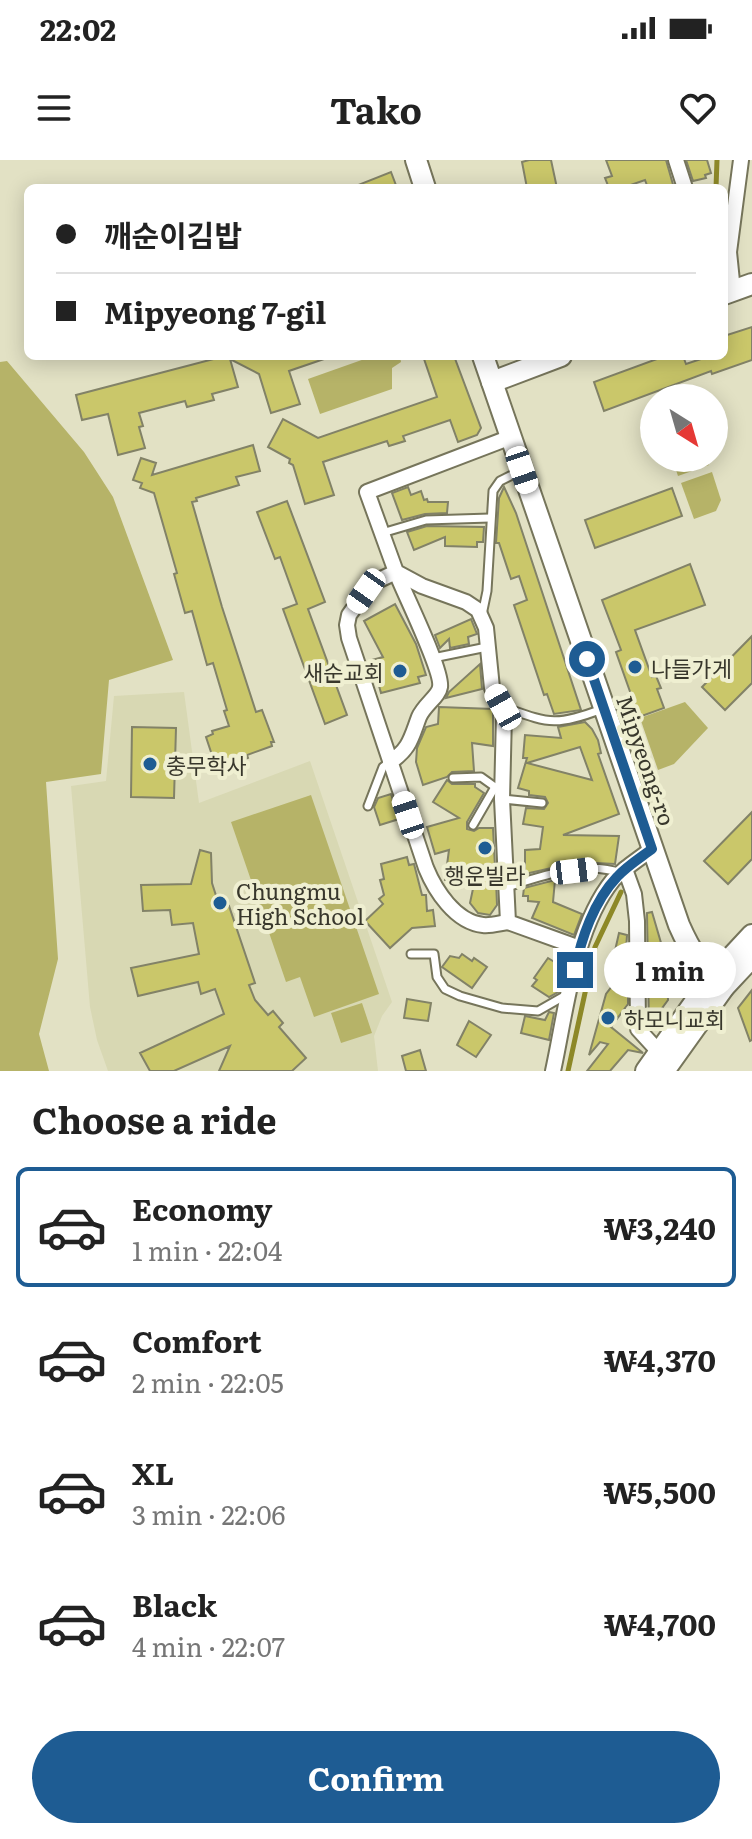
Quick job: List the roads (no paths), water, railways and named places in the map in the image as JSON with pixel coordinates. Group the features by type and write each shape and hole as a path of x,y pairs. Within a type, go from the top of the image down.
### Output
{"street":[{"path":"416,160 424,184"},
{"path":"676,160 684,184"},
{"path":"736,290 729,252 741,160"},
{"name":"Mipyeong-ro","path":"484,360 652,849 687,942 718,982"},
{"path":"492,382 550,360"},
{"path":"390,762 407,749 423,706 439,692 439,673 396,572 367,492 511,437"},
{"path":"396,572 422,586 466,602 482,616 492,688 503,707 500,793 508,922"},
{"path":"396,572 366,591 349,615 347,625 426,868 439,892 460,915 470,921 483,925 508,922 580,948"},
{"path":"553,1071 580,948 599,903 623,871 652,849"},
{"path":"623,871 634,894 637,921 638,1029 662,1061"},
{"path":"646,1071 662,1061 752,935"},
{"path":"718,982 752,957"}],"lane":[{"path":"482,616 487,591 490,518 495,486 522,470"},
{"path":"382,533 426,520 490,518"},
{"path":"433,658 487,647"},
{"path":"503,707 558,723 604,708"},
{"path":"368,806 383,767 390,762"},
{"path":"453,778 481,777 500,793 542,803"},
{"path":"473,825 500,793"},
{"path":"482,871 506,881 574,871 623,871"},
{"path":"411,954 434,954 437,977 445,989 502,1008 538,1011 570,993"}],"waterway":[{"path":"716,184 717,160"},
{"path":"568,1071 595,947 621,892"}],"place":[{"name":"나들가게","path":"635,667"},
{"name":"새순교회","path":"400,671"},
{"name":"충무학사","path":"150,764"},
{"name":"행운빌라","path":"485,848"},
{"name":"Chungmu High School","path":"220,903"},
{"name":"하모니교회","path":"608,1018"}]}
